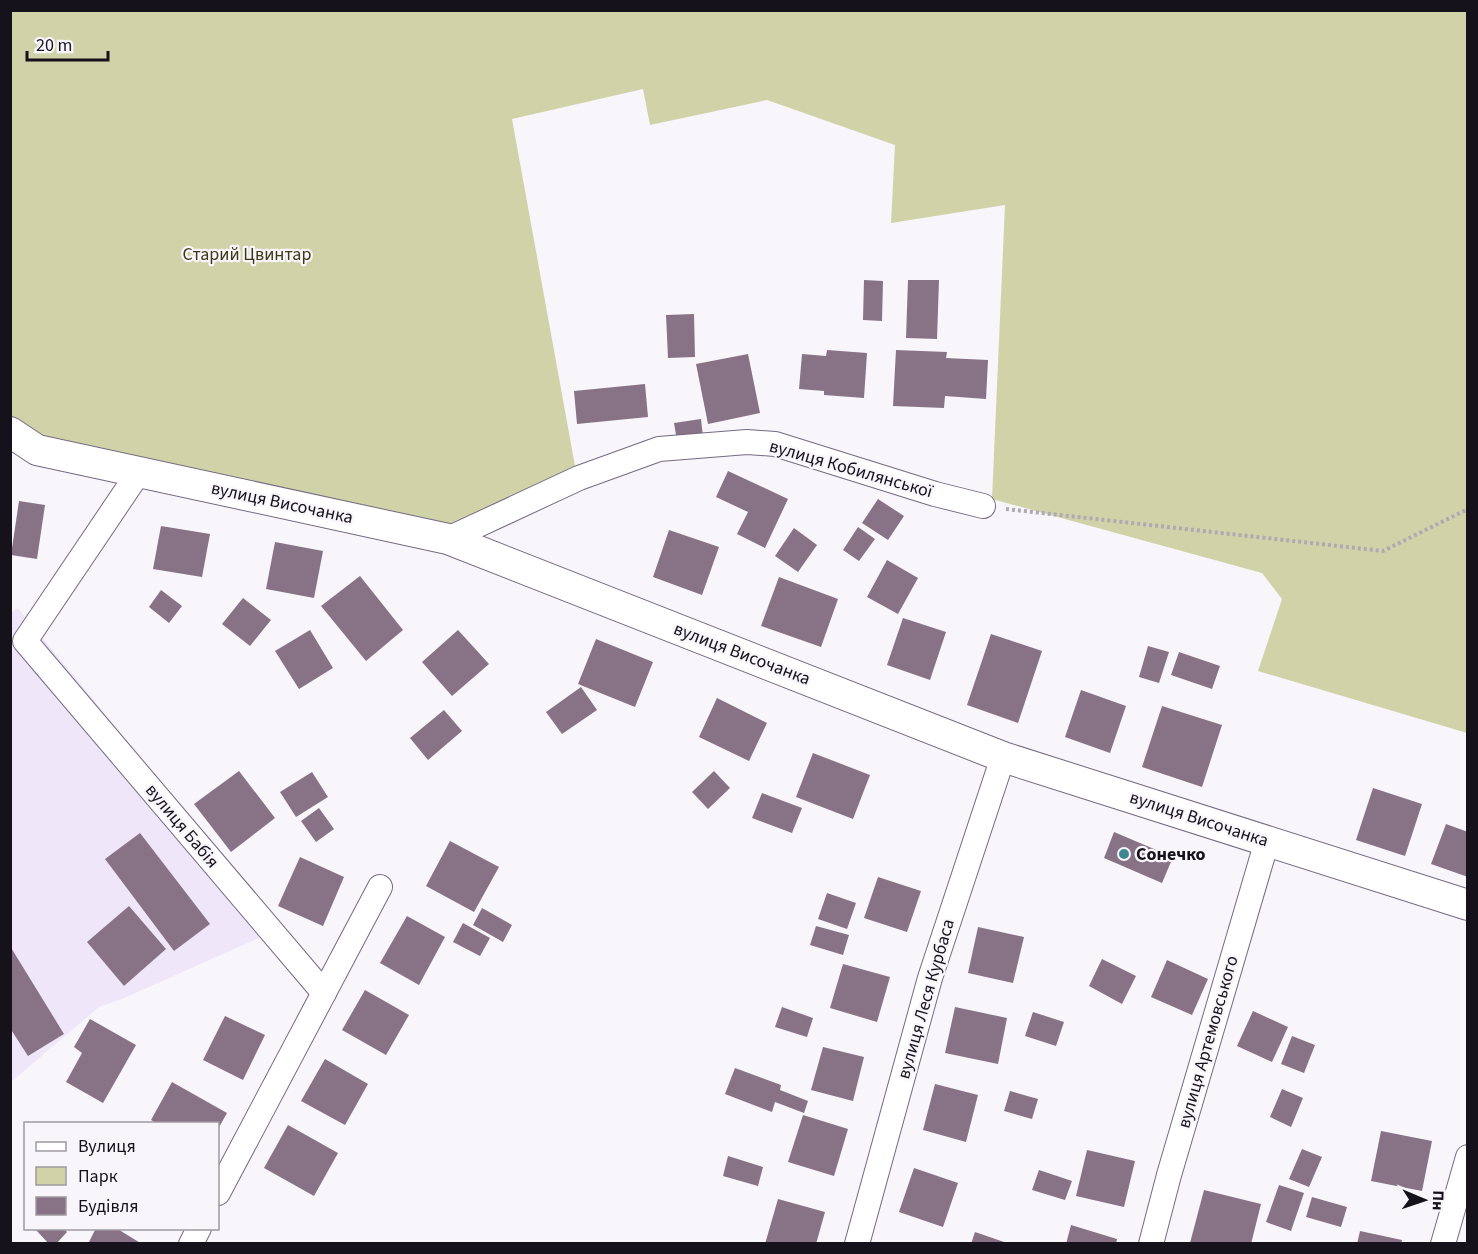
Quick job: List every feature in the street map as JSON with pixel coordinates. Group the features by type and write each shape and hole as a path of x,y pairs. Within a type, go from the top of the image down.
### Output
{"street":[{"name":"вулиця Височанка","path":"10,432 37,450 447,538 1003,757 1467,905"},
{"name":"вулиця Кобилянської","path":"447,538 579,477 659,449 747,442 775,444 935,494 983,506"},
{"name":"вулиця Бабія","path":"139,472 25,641 324,993"},
{"name":"вулиця Леся Курбаса","path":"857,1244 930,978 1003,757"},
{"name":"вулиця Артемовського","path":"1152,1244 1169,1175 1267,841"},
{"path":"219,1191 380,887"},
{"path":"1443,1244 1467,1157"},
{"path":"191,1244 198,1230"}],"path":[{"path":"983,506 1383,551 1467,509"}],"shaded area":[{"path":"18,608 281,928 99,1007 11,1082 10,613"}],"green space":[{"name":"Старий Цвинтар","path":"11,11 1467,11 1467,733 1258,671 1282,599 1262,573 992,499 1005,205 891,223 895,145 767,100 650,125 643,89 512,119 575,466 448,539 11,432"}],"building":[{"path":"864,280 883,281 882,321 863,320"},
{"path":"908,280 939,280 937,339 906,338"},
{"path":"694,314 695,357 668,358 666,315"},
{"path":"827,350 867,353 864,398 824,395 824,391 799,389 802,354 826,356"},
{"path":"896,350 947,352 946,358 988,360 986,399 945,396 944,408 893,406"},
{"path":"748,354 760,413 708,424 696,364"},
{"path":"645,384 648,417 577,424 574,391"},
{"path":"701,419 703,437 677,441 674,423"},
{"path":"728,471 788,499 765,548 737,534 748,512 716,497"},
{"path":"878,499 904,516 888,540 862,523"},
{"path":"19,501 45,505 37,559 11,555"},
{"path":"161,526 210,534 202,577 153,569"},
{"path":"858,527 875,539 859,561 843,550"},
{"path":"794,528 817,545 798,572 775,556"},
{"path":"669,530 719,547 702,595 653,577"},
{"path":"275,542 323,551 314,598 266,589"},
{"path":"887,560 918,578 898,614 867,597"},
{"path":"360,576 403,630 366,661 321,606"},
{"path":"779,577 838,599 821,647 761,626"},
{"path":"161,590 182,606 169,623 149,607"},
{"path":"243,598 271,620 250,646 222,624"},
{"path":"903,618 946,632 930,680 887,665"},
{"path":"310,630 333,668 299,689 275,651"},
{"path":"458,630 489,664 452,696 422,662"},
{"path":"991,634 1042,651 1018,723 967,705"},
{"path":"596,639 653,662 635,707 578,684"},
{"path":"1148,646 1169,652 1159,683 1139,677"},
{"path":"1179,652 1220,666 1212,689 1171,675"},
{"path":"581,687 597,710 562,734 546,712"},
{"path":"1081,690 1126,706 1110,753 1065,737"},
{"path":"717,698 767,723 749,761 699,737"},
{"path":"1162,706 1222,725 1202,787 1142,767"},
{"path":"444,710 462,731 428,760 410,738"},
{"path":"813,753 870,775 853,819 796,797"},
{"path":"239,771 275,818 231,852 194,804"},
{"path":"714,771 730,788 708,809 692,792"},
{"path":"312,772 328,797 296,817 280,792"},
{"path":"1373,788 1422,804 1405,856 1356,840"},
{"path":"762,793 802,808 792,833 752,818"},
{"path":"319,808 334,829 316,842 301,821"},
{"path":"1446,824 1468,832 1468,877 1431,864"},
{"path":"1114,832 1173,857 1162,883 1104,858"},
{"path":"140,833 210,924 174,951 105,859"},
{"path":"450,841 499,867 474,912 426,886"},
{"path":"300,857 344,877 323,926 278,906"},
{"path":"878,877 921,891 907,932 864,918"},
{"path":"827,893 856,903 847,929 818,919"},
{"path":"129,906 166,949 124,986 87,942"},
{"path":"482,908 512,925 503,942 473,925"},
{"path":"407,916 445,937 419,985 380,963"},
{"path":"463,923 490,938 480,956 453,942"},
{"path":"816,926 849,935 843,955 810,945"},
{"path":"978,927 1024,937 1013,983 968,973"},
{"path":"10,946 64,1034 28,1056 10,1028"},
{"path":"1102,959 1136,976 1122,1004 1089,986"},
{"path":"1167,960 1208,979 1192,1015 1151,997"},
{"path":"843,964 890,977 877,1022 830,1008"},
{"path":"365,990 409,1015 386,1055 342,1030"},
{"path":"782,1007 813,1018 807,1037 775,1027"},
{"path":"955,1007 1007,1018 998,1064 945,1053"},
{"path":"1253,1011 1288,1027 1272,1062 1237,1046"},
{"path":"1033,1012 1064,1022 1056,1046 1025,1036"},
{"path":"225,1016 265,1035 243,1080 203,1060"},
{"path":"90,1019 136,1045 103,1103 66,1082 82,1053 74,1047"},
{"path":"1292,1036 1315,1045 1304,1073 1281,1064"},
{"path":"823,1047 864,1057 853,1101 811,1090"},
{"path":"325,1059 368,1084 345,1125 301,1101"},
{"path":"735,1068 781,1085 780,1090 808,1101 804,1113 775,1102 772,1112 725,1094"},
{"path":"172,1082 227,1113 219,1127 219,1122 154,1122 151,1120"},
{"path":"935,1084 978,1095 966,1142 923,1130"},
{"path":"1282,1089 1303,1098 1291,1127 1270,1117"},
{"path":"1010,1091 1038,1099 1032,1119 1004,1111"},
{"path":"803,1115 848,1129 834,1176 788,1162"},
{"path":"288,1125 338,1153 314,1196 264,1168"},
{"path":"1381,1131 1432,1141 1422,1191 1371,1181"},
{"path":"1302,1149 1322,1157 1309,1187 1289,1179"},
{"path":"1087,1150 1135,1161 1124,1207 1076,1196"},
{"path":"728,1156 763,1167 758,1186 723,1176"},
{"path":"914,1168 958,1183 943,1227 899,1212"},
{"path":"1039,1170 1072,1181 1065,1200 1032,1190"},
{"path":"1279,1185 1304,1193 1291,1231 1266,1222"},
{"path":"1204,1190 1261,1204 1251,1244 1190,1243"},
{"path":"1312,1197 1347,1207 1341,1227 1306,1217"},
{"path":"778,1199 825,1212 816,1244 765,1244"},
{"path":"1071,1225 1117,1239 1116,1244 1066,1244"},
{"path":"36,1230 65,1230 67,1232 56,1244 49,1244"},
{"path":"95,1230 119,1230 142,1244 88,1244"},
{"path":"1360,1231 1402,1240 1401,1244 1357,1244"},
{"path":"975,1232 1007,1243 1007,1244 971,1244"}],"place":[{"name":"Сонечко","path":"1124,854"}]}
